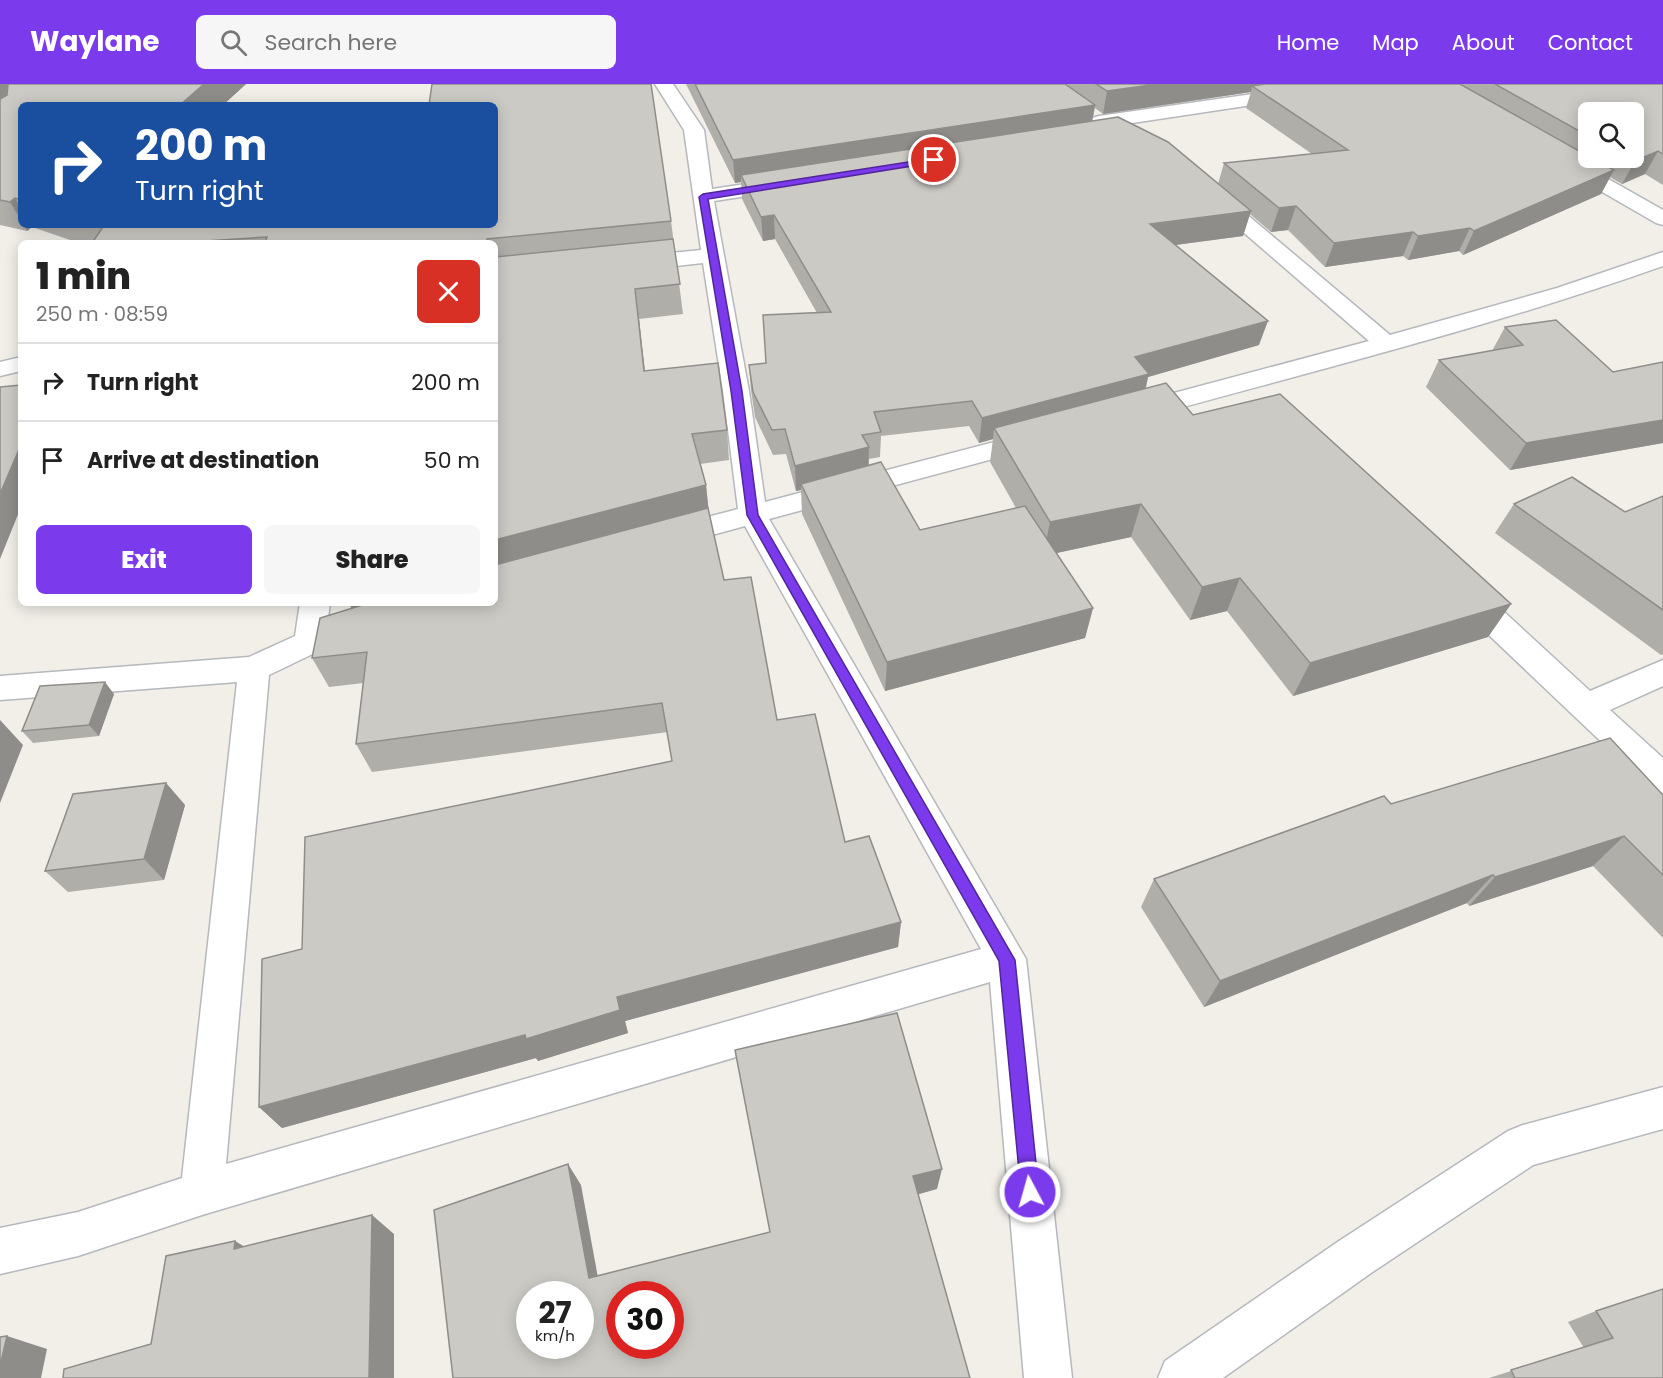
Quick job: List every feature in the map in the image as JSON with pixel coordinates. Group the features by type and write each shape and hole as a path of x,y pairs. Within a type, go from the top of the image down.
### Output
{"street":[{"path":"664,84 694,130 736,391 753,515 1007,960 1048,1378"},
{"path":"1124,134 1089,124 1359,84"},
{"path":"1551,154 1663,219"},
{"path":"703,197 807,181"},
{"path":"1198,183 1386,344"},
{"path":"613,266 713,255"},
{"path":"1115,417 1564,293 1663,259"},
{"path":"0,369 18,365"},
{"path":"1239,384 1265,408"},
{"path":"638,545 1058,432"},
{"path":"1448,578 1663,779"},
{"path":"310,642 315,606"},
{"path":"0,688 254,669 310,642 424,606"},
{"path":"202,1193 254,669"},
{"path":"1586,707 1663,672"},
{"path":"0,1251 78,1234 202,1193 1007,960"},
{"path":"1182,1378 1355,1257 1523,1146 1663,1108"}],"building":[{"path":"8,84 204,84 183,102 18,102 18,199 15,198 10,202 0,200 0,99 7,95"},
{"path":"432,84 651,84 671,221 487,240 266,240 267,237 220,240 94,240 102,228 498,228 498,102 429,102"},
{"path":"695,84 1065,84 1095,105 733,160"},
{"path":"1096,84 1158,84 1107,91"},
{"path":"1265,84 1460,84 1578,150 1578,168 1614,170 1474,231 1470,228 1418,236 1413,232 1334,243 1296,206 1279,208 1224,163 1348,150 1252,86"},
{"path":"1495,84 1663,84 1663,154 1658,151 1644,157 1644,102 1578,102 1578,130"},
{"path":"1118,117 1168,142 1251,211 1150,224 1268,321 1135,357 1149,374 982,418 972,401 874,412 881,432 862,435 869,447 795,466 785,429 772,430 753,392 749,365 766,363 763,315 831,312 774,215 761,217 741,175"},
{"path":"673,239 680,284 635,289 644,371 718,363 727,430 692,434 706,485 498,539 498,257"},
{"path":"1556,320 1613,372 1663,362 1663,420 1526,443 1439,360 1523,345 1505,327"},
{"path":"1166,383 1193,415 1280,394 1511,604 1310,663 1240,578 1202,587 1141,504 1050,522 994,428"},
{"path":"18,385 18,452 0,494 0,387"},
{"path":"881,462 920,530 1025,506 1093,608 887,662 801,484"},
{"path":"1572,477 1625,512 1663,496 1663,610 1514,504"},
{"path":"708,508 724,580 751,577 777,720 815,714 845,842 869,836 901,922 617,997 620,1010 526,1039 525,1035 259,1107 262,959 302,949 305,837 672,761 662,703 356,744 367,652 312,658 320,618 359,606 498,606 498,564"},
{"path":"105,682 89,725 22,731 40,686"},
{"path":"1610,738 1663,795 1663,875 1624,836 1495,877 1493,875 1220,981 1154,879 1384,796 1391,804"},
{"path":"166,783 144,859 45,871 73,794"},
{"path":"897,1013 942,1169 913,1176 970,1378 453,1378 434,1210 568,1164 589,1278 770,1232 735,1050"},
{"path":"372,1215 369,1378 63,1378 64,1369 151,1344 166,1256 235,1241 234,1249"},
{"path":"1663,1289 1663,1378 1515,1378 1511,1370 1613,1338 1596,1311"},
{"path":"7,1336 0,1366 0,1337"}],"route":[{"path":"934,160 703,197 736,391 753,515 1007,960 1030,1192"}]}
